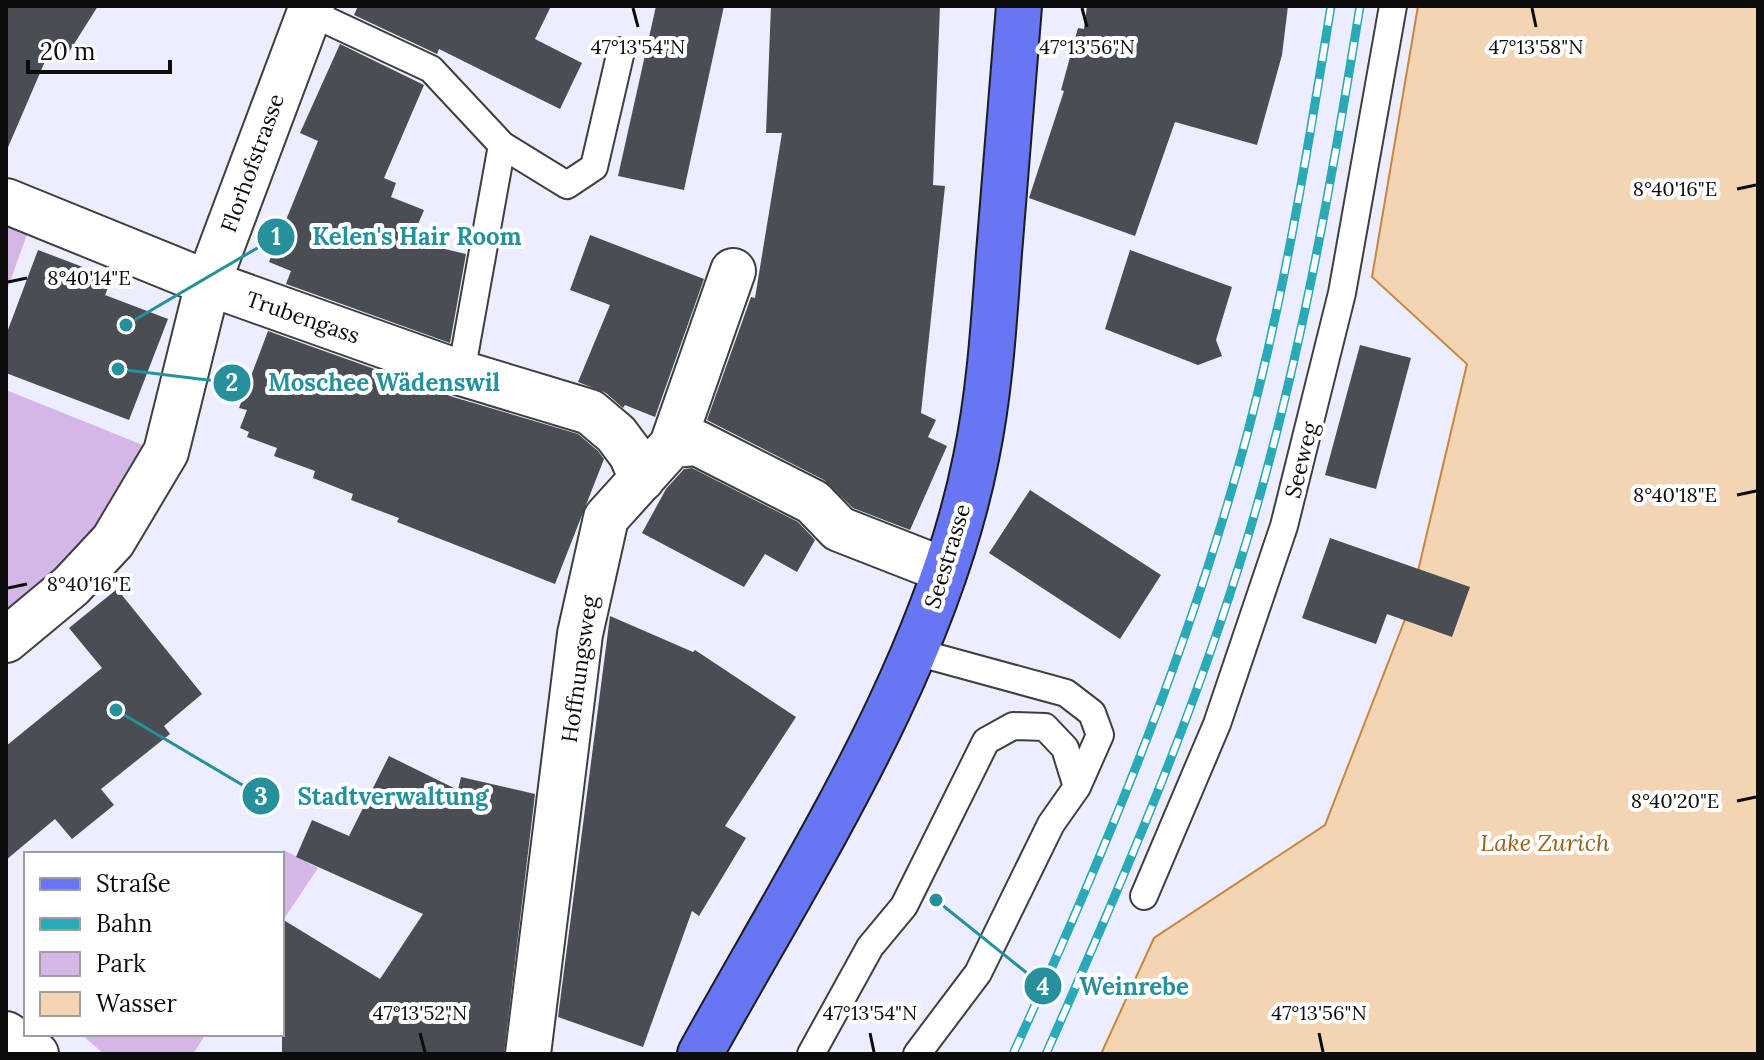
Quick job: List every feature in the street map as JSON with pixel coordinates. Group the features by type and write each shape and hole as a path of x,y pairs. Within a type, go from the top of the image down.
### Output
{"main road":[{"name":"Seestrasse","path":"700,1054 860,764 916,652 944,570 976,459 991,353 1019,6"}],"street":[{"name":"Florhofstrasse","path":"6,640 71,586 113,541 166,452 208,283 310,9"},
{"name":"Trubengass","path":"6,201 208,283 461,373 590,412 616,434 631,454 642,479"},
{"name":"Hoffnungsweg","path":"528,1054 554,867 580,634 606,518 672,445 733,271"},
{"path":"672,445 697,443 813,502 839,529 944,570"},
{"path":"6,1034 36,1054"}],"lane":[{"name":"Seeweg","path":"1144,896 1217,724 1284,526 1342,293 1393,6"},
{"path":"310,9 431,69 502,145 567,185 594,167 621,51"},
{"path":"461,373 502,145"},
{"path":"916,652 1066,693 1092,713 1100,735 1077,787 1051,824 978,973 917,1054"},
{"path":"811,1054 870,947 904,906 986,741 1013,726 1045,727 1065,748 1077,787"}],"green space":[{"path":"6,201 35,212 6,293"},
{"path":"6,390 155,450 113,541 6,640"},
{"path":"284,850 318,868 284,919 284,852 282,852"},
{"path":"83,1036 205,1036 193,1054 104,1054"}],"water":[{"name":"Lake Zurich","path":"1418,6 1758,6 1758,1054 1101,1054 1154,938 1325,825 1409,609 1467,364 1372,277"}],"building":[{"path":"6,6 98,6 69,52 52,45 6,152"},
{"path":"358,6 551,6 535,39 582,63 560,109 439,49 437,54 354,15"},
{"path":"656,6 724,6 684,190 618,176"},
{"path":"771,6 940,6 933,185 945,186 921,413 936,420 928,437 947,446 910,530 853,508 824,480 707,420 751,297 755,298 782,133 766,133"},
{"path":"1087,6 1288,6 1282,55 1257,145 1175,122 1135,236 1029,198 1064,91 1061,90 1078,28 1084,29"},
{"path":"340,44 424,85 384,178 396,183 391,197 424,210 411,241 466,254 450,343 286,284 291,271 269,262 318,141 300,133"},
{"path":"590,235 704,279 655,417 625,405 623,408 606,393 578,382 610,305 570,290"},
{"path":"38,250 112,278 105,295 168,319 129,420 6,373 6,335"},
{"path":"1130,250 1232,287 1216,340 1222,356 1198,365 1105,329"},
{"path":"268,331 453,397 578,434 598,451 604,459 555,584 397,522 399,518 351,500 353,494 313,478 315,471 274,456 277,448 247,437 249,432 240,428 247,410 239,408"},
{"path":"1360,345 1411,358 1376,489 1325,475"},
{"path":"692,468 798,522 815,540 797,572 765,554 744,587 642,533 666,489 684,469"},
{"path":"1030,490 1161,575 1120,639 989,553"},
{"path":"1330,538 1470,587 1452,637 1387,614 1376,644 1302,618"},
{"path":"117,589 202,694 164,726 170,734 101,789 114,805 72,839 55,819 6,860 6,746 102,668 69,628"},
{"path":"610,616 693,652 695,650 796,717 725,826 746,838 699,916 692,911 643,1047 558,1017"},
{"path":"389,756 458,790 461,777 535,794 504,1054 282,1054 284,920 380,979 423,914 296,857 312,820 349,836"}],"railway":[{"path":"1013,1054 1137,765 1216,543 1253,411 1280,296 1331,6"},
{"path":"1046,1054 1179,738 1246,543 1298,344 1360,6"}],"place":[{"name":"Kelen's Hair Room","path":"126,325"},
{"name":"Moschee Wädenswil","path":"118,369"},
{"name":"Stadtverwaltung","path":"116,710"},
{"name":"Weinrebe","path":"936,900"}]}
